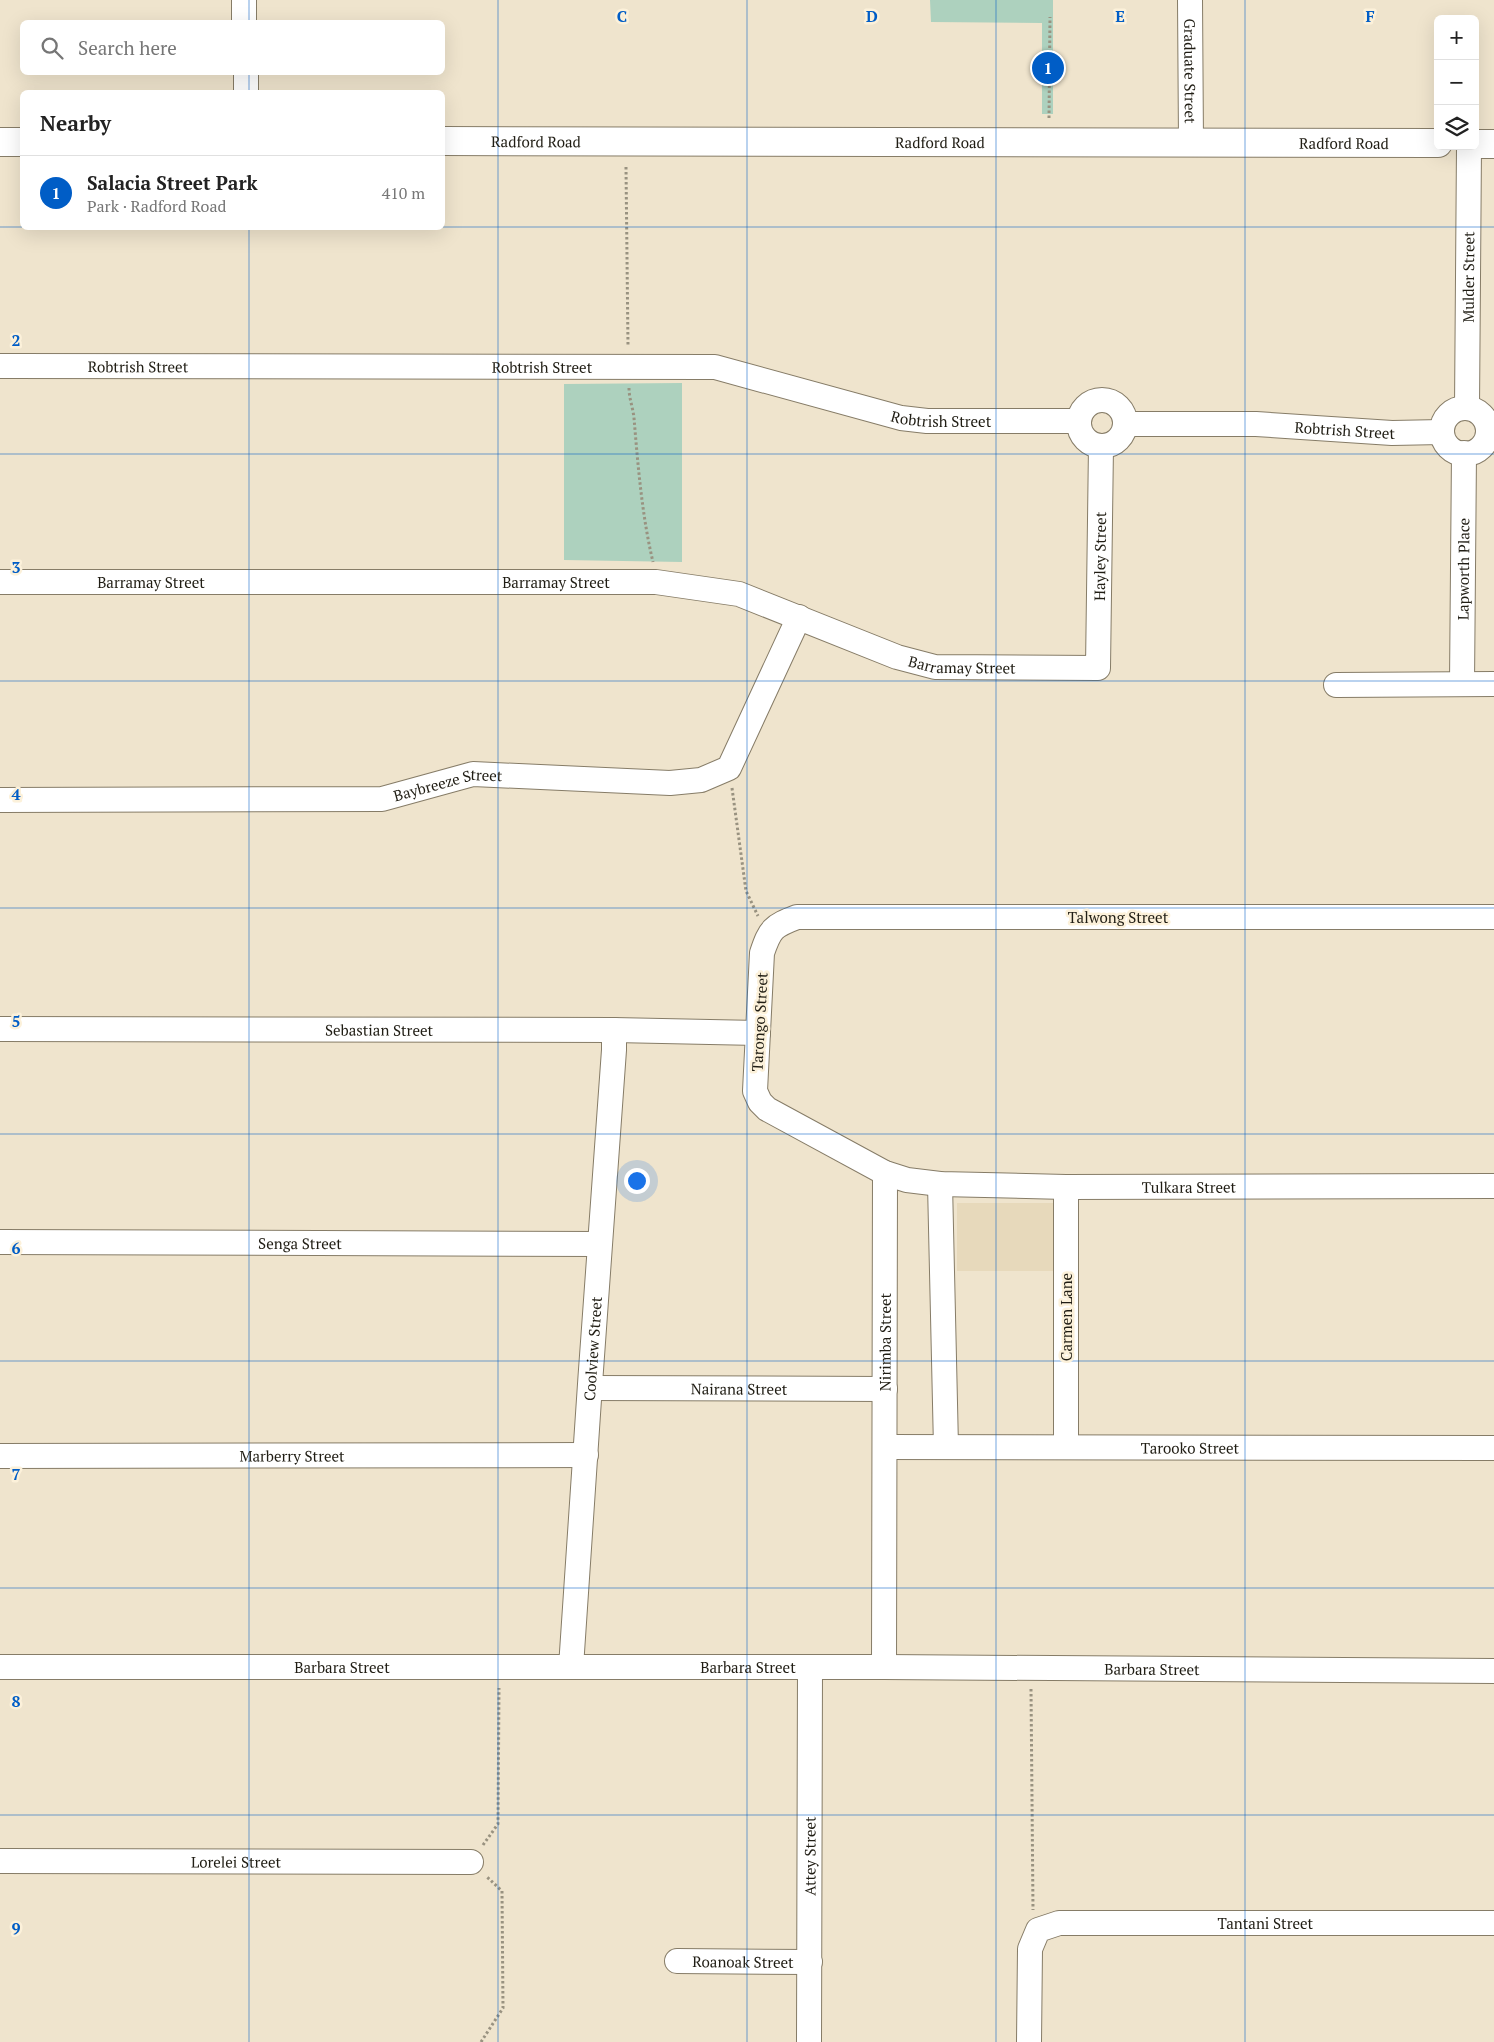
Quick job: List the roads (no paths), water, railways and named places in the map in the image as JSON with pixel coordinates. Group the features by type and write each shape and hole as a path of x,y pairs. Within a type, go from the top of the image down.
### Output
{"street":[{"path":"244,0 244,20"},
{"name":"Graduate Street","path":"1190,0 1191,142"},
{"path":"246,75 246,90"},
{"name":"Radford Road","path":"445,141 1434,144"},
{"path":"0,142 20,142"},
{"path":"1479,144 1494,144"},
{"name":"Mulder Street","path":"1467,408 1469,150"},
{"name":"Robtrish Street","path":"0,366 715,367 901,418 927,421 1079,421"},
{"path":"1104,399 1112,401 1120,407 1125,415 1126,424 1124,433 1118,440 1110,445 1101,446 1092,444 1085,438 1080,430 1079,421 1081,412 1087,405 1095,400 1104,399"},
{"path":"1473,408 1483,416 1491,433 1485,443 1476,451 1464,453 1453,450 1444,440 1442,432 1444,423 1453,411 1473,408"},
{"name":"Robtrish Street","path":"1126,424 1256,424 1392,433 1442,432"},
{"name":"Hayley Street","path":"1098,668 1101,446"},
{"name":"Lapworth Place","path":"1462,684 1464,453"},
{"name":"Barramay Street","path":"0,582 656,582 739,594 897,657 935,666 1098,668"},
{"name":"Baybreeze Street","path":"0,800 382,799 473,774 670,783 701,780 729,768 799,617"},
{"path":"1336,685 1494,684"},
{"name":"Talwong Street","path":"765,944 781,923 797,917 1494,917"},
{"name":"Tarongo Street","path":"765,944 758,1033 756,1091 760,1102 767,1109 885,1173"},
{"name":"Sebastian Street","path":"0,1029 614,1030 758,1033"},
{"name":"Coolview Street","path":"571,1667 614,1030"},
{"name":"Tulkara Street","path":"885,1173 907,1180 940,1184 1066,1187 1494,1186"},
{"name":"Nirimba Street","path":"884,1668 885,1173"},
{"path":"940,1184 946,1447"},
{"name":"Carmen Lane","path":"1066,1187 1066,1447"},
{"name":"Senga Street","path":"0,1242 599,1244"},
{"name":"Nairana Street","path":"591,1388 885,1389"},
{"name":"Tarooko Street","path":"885,1447 1494,1448"},
{"name":"Marberry Street","path":"0,1456 586,1455"},
{"name":"Barbara Street","path":"0,1667 571,1667 1494,1671"},
{"name":"Attey Street","path":"809,2042 810,1668"},
{"name":"Lorelei Street","path":"0,1861 472,1862"},
{"name":"Tantani Street","path":"1029,2042 1030,1949 1038,1930 1059,1923 1494,1924"},
{"name":"Roanoak Street","path":"677,1961 810,1962"}],"place":[{"name":"Salacia Street Park","path":"1048,68"}]}
